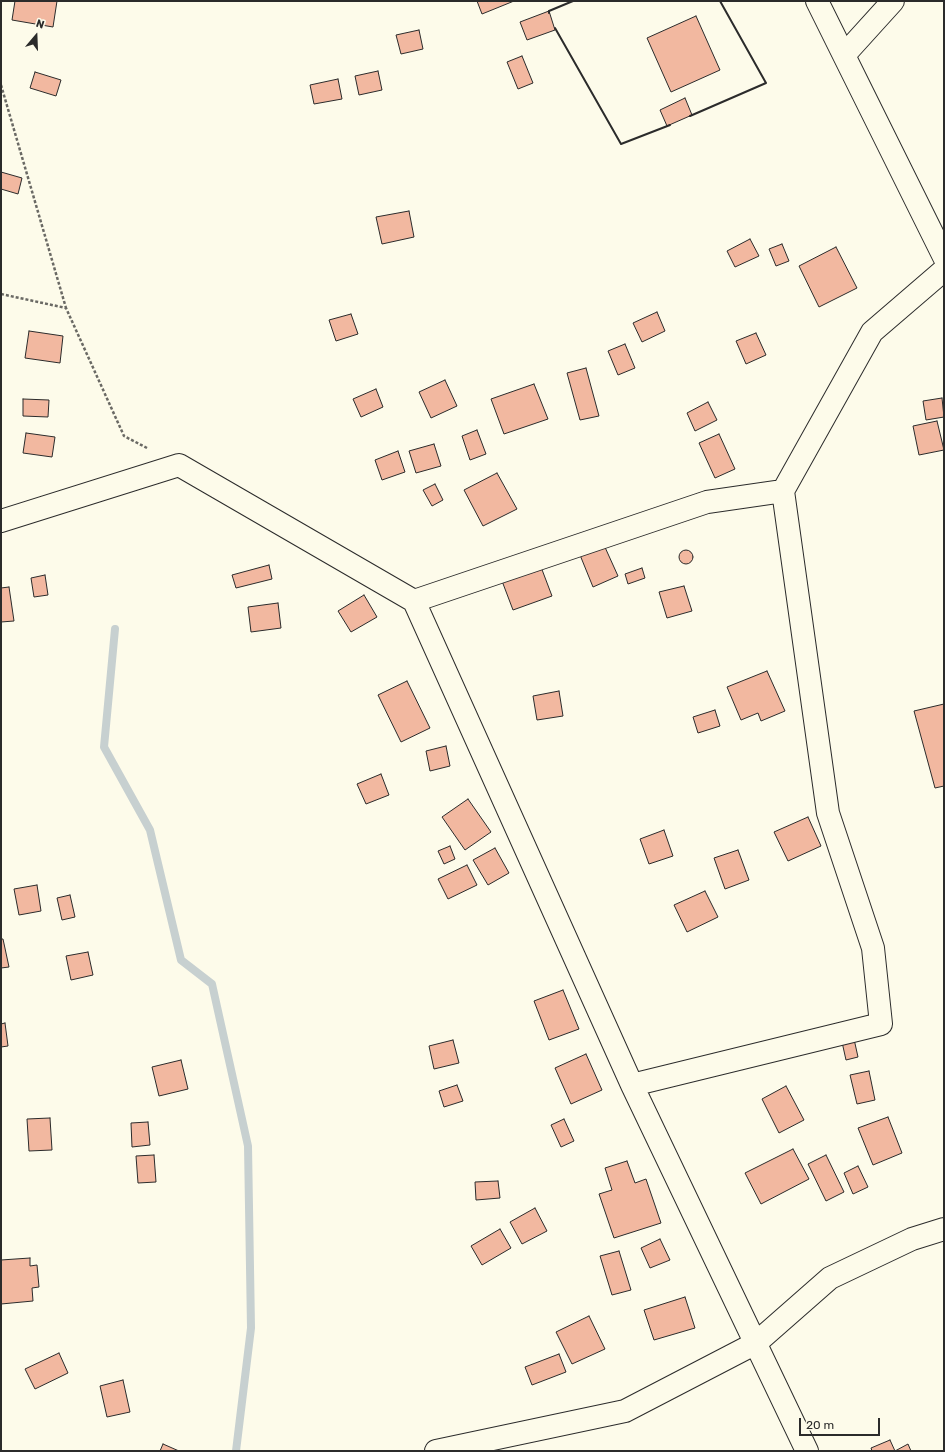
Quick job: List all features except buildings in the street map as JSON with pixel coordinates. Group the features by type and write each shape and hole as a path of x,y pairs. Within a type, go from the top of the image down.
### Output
{"street":[{"path":"817,1 845,54 944,257"},
{"path":"845,54 893,1"},
{"path":"632,1085 881,1024 873,948 828,813 783,491 872,332 944,270"},
{"path":"1,521 179,465 414,601 632,1085 807,1451"},
{"path":"414,601 706,502 783,491"},
{"path":"436,1451 625,1411 756,1343 830,1278 912,1239 944,1229"}],"path":[{"path":"1,85 66,308 124,436 179,465"},
{"path":"1,294 66,308"}],"waterway":[{"path":"115,629 104,747 150,830 181,960 212,984 248,1146 251,1328 236,1451"}],"wall":[{"path":"549,13 549,11 573,1"},
{"path":"690,116 766,83 720,1"},
{"path":"555,28 621,144 670,125"}]}
